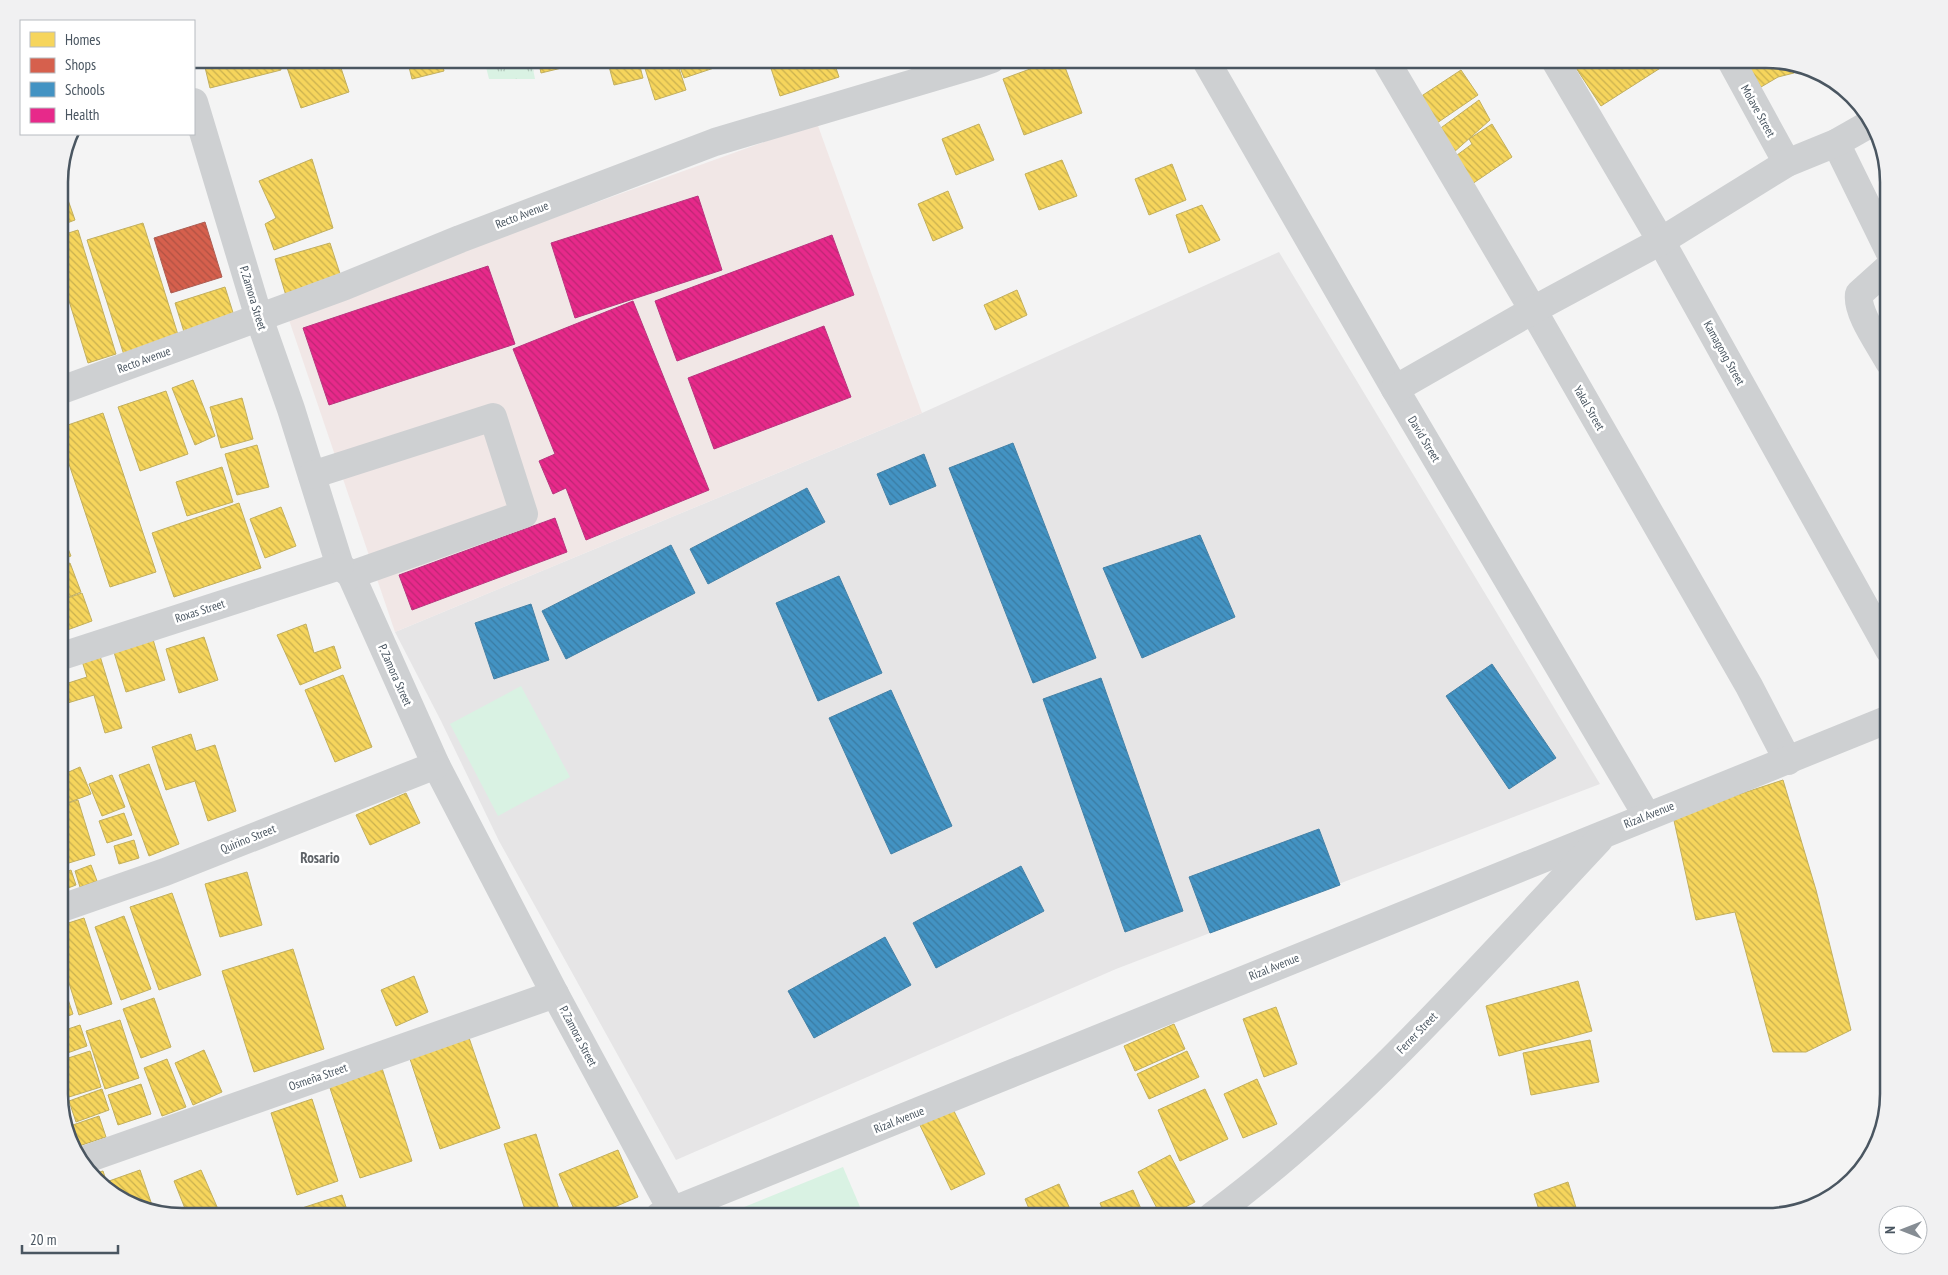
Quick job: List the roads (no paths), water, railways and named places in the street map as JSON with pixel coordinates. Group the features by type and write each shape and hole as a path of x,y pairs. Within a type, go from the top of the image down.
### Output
{"street":[{"name":"Recto Avenue","path":"68,388 345,286 460,239 715,142 968,67"},
{"name":"David Street","path":"1210,67 1395,389 1647,816"},
{"name":"Yakal Street","path":"1390,67 1533,310 1749,686 1788,761"},
{"name":"Kamagong Street","path":"1559,67 1661,241 1880,634"},
{"name":"Molave Street","path":"1734,67 1787,163"},
{"name":"P. Zamora Street","path":"195,105 259,318 345,570 436,765 665,1208"},
{"path":"1395,389 1533,310 1661,241 1787,163 1836,143 1866,126"},
{"path":"1836,143 1880,233"},
{"path":"1880,275 1859,294 1858,299 1861,310 1880,345"},
{"name":"Roxas Street","path":"68,654 524,514 493,417 312,475"},
{"name":"Rizal Avenue","path":"686,1208 1606,832 1880,723"},
{"name":"Quirino Street","path":"68,906 165,872 436,765"},
{"name":"Ferrer Street","path":"1222,1208 1309,1137 1384,1067 1606,832"},
{"name":"Osmeña Street","path":"88,1158 555,994"}],"district":[{"name":"Rosario","path":"320,858"}]}
